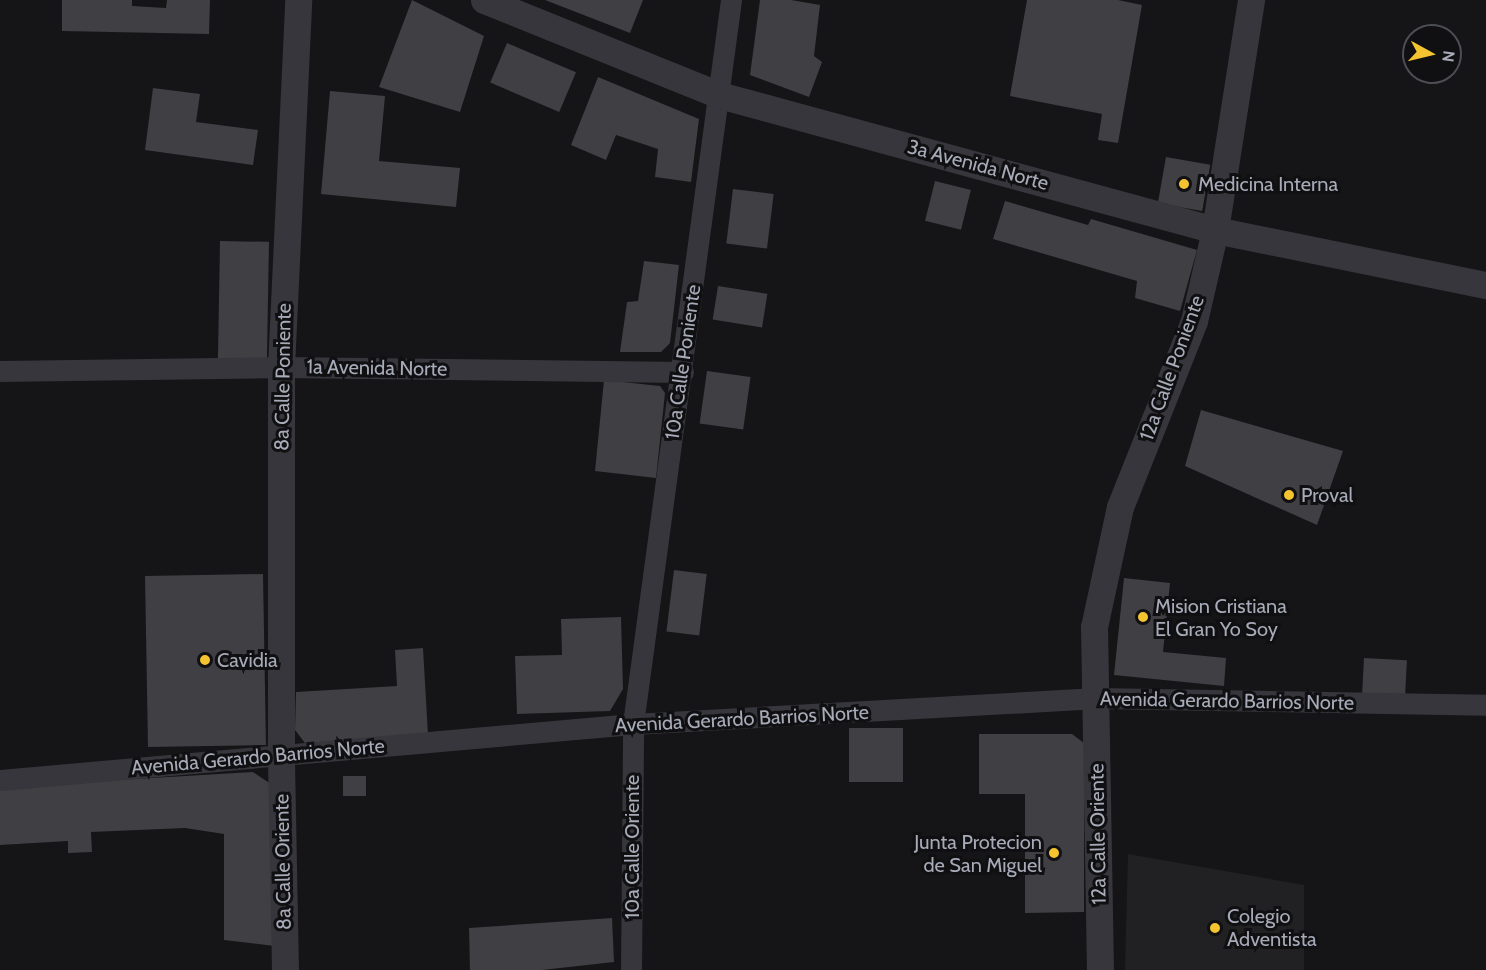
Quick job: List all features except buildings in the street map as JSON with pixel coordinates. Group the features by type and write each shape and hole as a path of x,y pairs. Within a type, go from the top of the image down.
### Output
{"street":[{"name":"8a Calle Poniente","path":"281,754 281,367 298,0"},
{"name":"3a Avenida Norte","path":"484,0 719,95 1215,230 1486,285"},
{"name":"10a Calle Poniente","path":"633,724 731,0"},
{"name":"12a Calle Poniente","path":"1097,698 1094,627 1120,507 1194,321 1215,230 1251,0"},
{"name":"1a Avenida Norte","path":"0,371 281,367 682,372"},
{"name":"Avenida Gerardo Barrios Norte","path":"0,780 633,724 1097,698 1486,705"},
{"name":"12a Calle Oriente","path":"1097,698 1100,970"},
{"name":"10a Calle Oriente","path":"632,970 633,724"},
{"name":"8a Calle Oriente","path":"281,754 285,970"}],"shaded area":[{"name":"Colegio Adventista","path":"1128,854 1304,885 1304,970 1125,970"}],"place":[{"name":"Medicina Interna","path":"1184,184"},
{"name":"Proval","path":"1289,495"},
{"name":"Mision Cristiana El Gran Yo Soy","path":"1143,617"},
{"name":"Cavidia","path":"205,660"},
{"name":"Junta Protecion de San Miguel","path":"1054,853"},
{"name":"Colegio Adventista","path":"1215,928"}]}
